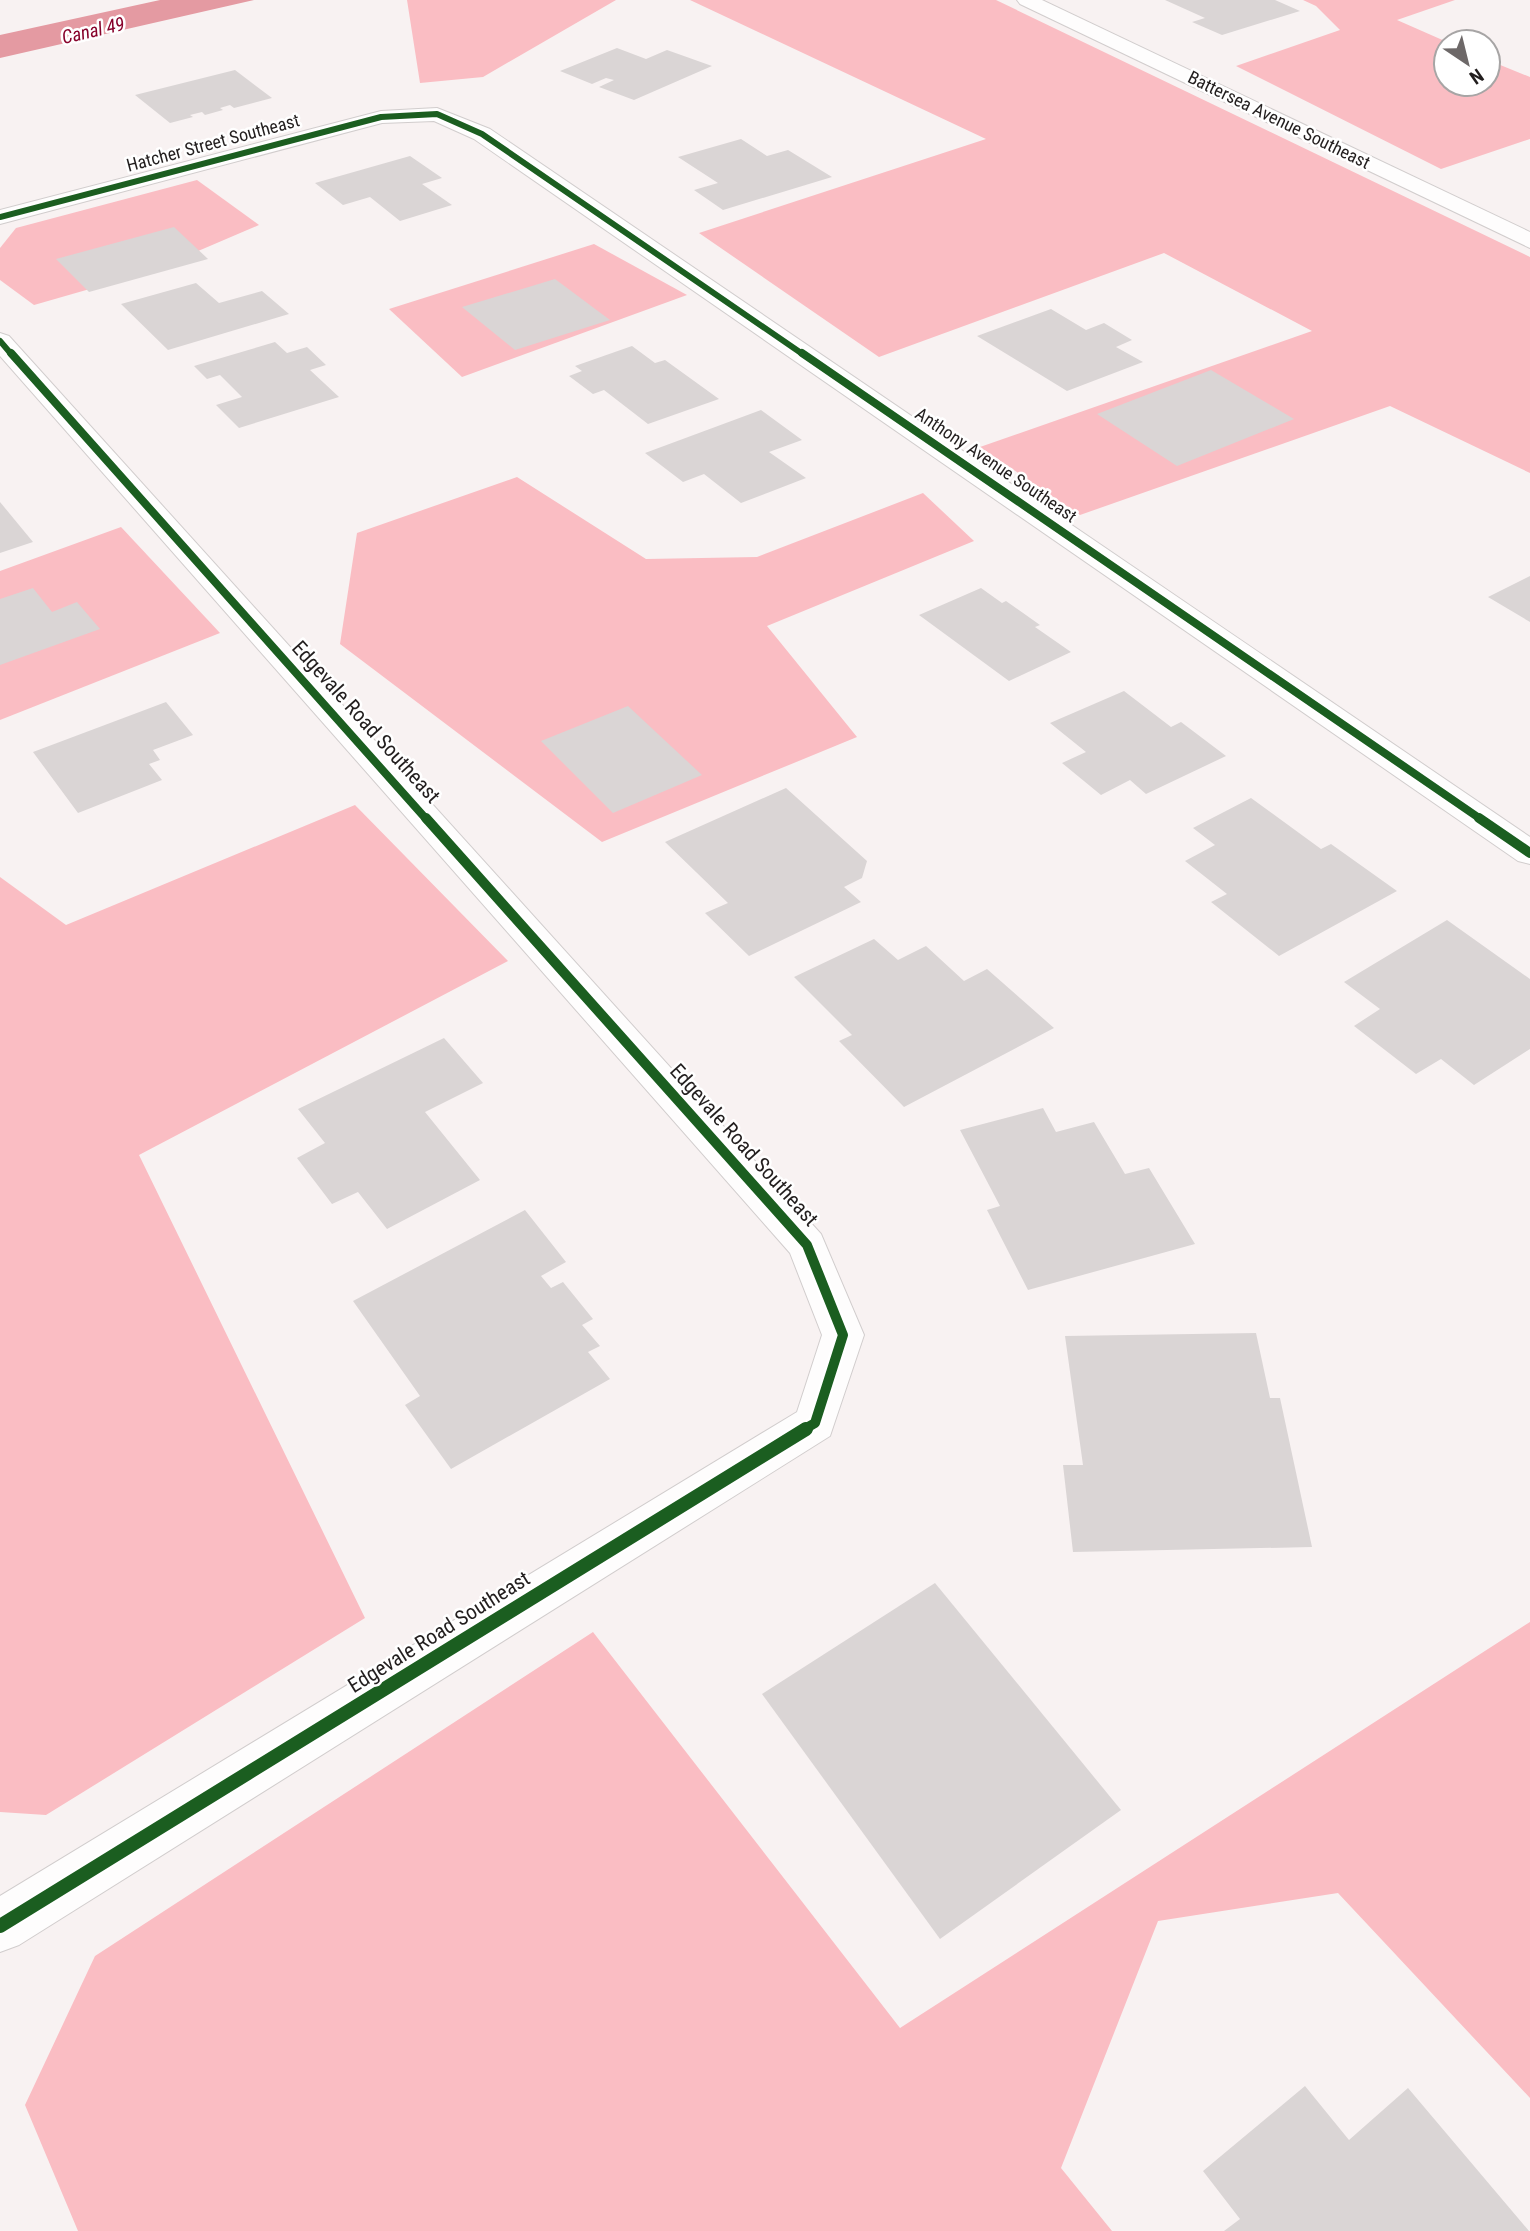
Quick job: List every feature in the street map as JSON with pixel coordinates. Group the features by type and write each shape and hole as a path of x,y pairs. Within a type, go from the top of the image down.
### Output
{"street":[{"name":"Battersea Avenue Southeast","path":"1027,0 1530,241"},
{"name":"Hatcher Street Southeast","path":"0,217 381,117 437,114"},
{"name":"Anthony Avenue Southeast","path":"437,114 482,134 1530,853"},
{"name":"Edgevale Road Southeast","path":"0,341 807,1245 843,1335 815,1423 0,1926"}],"shaded area":[{"path":"407,0 616,0 483,77 420,83"},
{"path":"690,0 996,0 1530,257 1530,473 1390,406 1080,515 980,447 1312,331 1164,253 879,357 699,233 986,139"},
{"path":"1303,0 1455,0 1397,20 1432,35 1432,98 1502,98 1502,66 1530,77 1530,139 1441,169 1236,66 1340,30 1316,6"},
{"path":"197,180 259,225 149,272 34,305 0,280 0,248 16,228"},
{"path":"594,244 687,295 462,377 389,309"},
{"path":"517,477 646,559 757,557 923,493 974,541 767,626 857,737 602,842 340,644 357,533"},
{"path":"121,527 220,633 0,720 0,571"},
{"path":"355,805 508,961 139,1155 365,1618 46,1815 0,1812 0,877 66,925"},
{"path":"1530,1622 1530,2098 1338,1893 1158,1921 1061,2168 1112,2231 78,2231 25,2105 95,1956 593,1632 900,2028"}],"water":[{"name":"Canal 49","path":"160,0 254,0 0,58 0,35"}],"building":[{"path":"1165,0 1275,0 1300,11 1222,35 1192,22 1205,18"},
{"path":"617,48 646,59 667,50 712,66 634,100 599,87 614,80 606,78 592,84 560,71"},
{"path":"235,70 272,98 234,108 230,105 220,108 223,110 205,115 202,112 170,123 135,95"},
{"path":"741,139 767,156 788,150 832,177 723,210 694,190 718,183 678,157"},
{"path":"410,156 442,178 422,184 452,205 400,221 370,197 343,205 315,183"},
{"path":"174,227 208,259 89,292 56,259"},
{"path":"555,279 610,320 515,350 462,307"},
{"path":"196,283 219,303 262,291 289,314 168,350 121,304"},
{"path":"1051,309 1086,330 1104,323 1132,340 1116,347 1143,362 1067,391 977,336"},
{"path":"275,342 287,353 307,347 326,365 310,370 339,397 239,428 216,405 242,397 220,375 207,379 194,366"},
{"path":"632,346 655,363 665,360 719,399 648,424 604,390 593,394 569,376 582,371 575,366"},
{"path":"1211,370 1294,419 1177,466 1097,414"},
{"path":"761,410 802,440 769,452 806,478 741,503 704,474 683,482 645,453"},
{"path":"0,502 33,542 0,553"},
{"path":"1530,576 1530,622 1488,597"},
{"path":"33,588 52,612 77,602 100,629 0,665 0,599"},
{"path":"981,588 1002,603 1006,601 1040,625 1035,627 1071,652 1009,681 919,615"},
{"path":"1124,691 1171,727 1181,722 1226,756 1146,794 1130,780 1101,795 1062,763 1086,752 1050,723"},
{"path":"166,702 193,735 153,750 160,760 149,764 162,780 78,813 33,752"},
{"path":"628,706 702,775 613,813 541,741"},
{"path":"786,788 867,861 862,878 844,887 861,902 749,956 705,913 728,903 665,842"},
{"path":"1251,798 1321,849 1331,844 1397,891 1279,956 1211,902 1227,894 1185,861 1215,845 1193,828"},
{"path":"1447,920 1530,979 1530,1049 1474,1085 1441,1059 1416,1074 1354,1026 1380,1009 1344,982"},
{"path":"874,939 898,960 926,946 964,981 987,969 1054,1028 904,1107 839,1041 852,1035 794,977"},
{"path":"444,1038 483,1083 425,1112 480,1180 387,1229 358,1192 332,1204 297,1158 325,1143 298,1109"},
{"path":"1043,1108 1056,1132 1094,1122 1125,1174 1149,1168 1195,1244 1028,1290 987,1210 1000,1206 960,1130"},
{"path":"525,1210 566,1262 541,1276 551,1288 563,1282 593,1319 582,1325 600,1346 588,1352 610,1379 451,1469 405,1405 420,1396 353,1301"},
{"path":"1256,1333 1270,1398 1280,1398 1312,1547 1073,1552 1063,1465 1083,1465 1065,1336"},
{"path":"935,1583 1121,1810 940,1939 762,1694"},
{"path":"1305,2086 1349,2140 1408,2088 1529,2231 1224,2231 1240,2219 1203,2171"}],"cycle path":[{"path":"0,217 381,117 437,114 482,134 1530,853"},
{"path":"0,341 807,1245 843,1335 815,1423 0,1926"}]}
